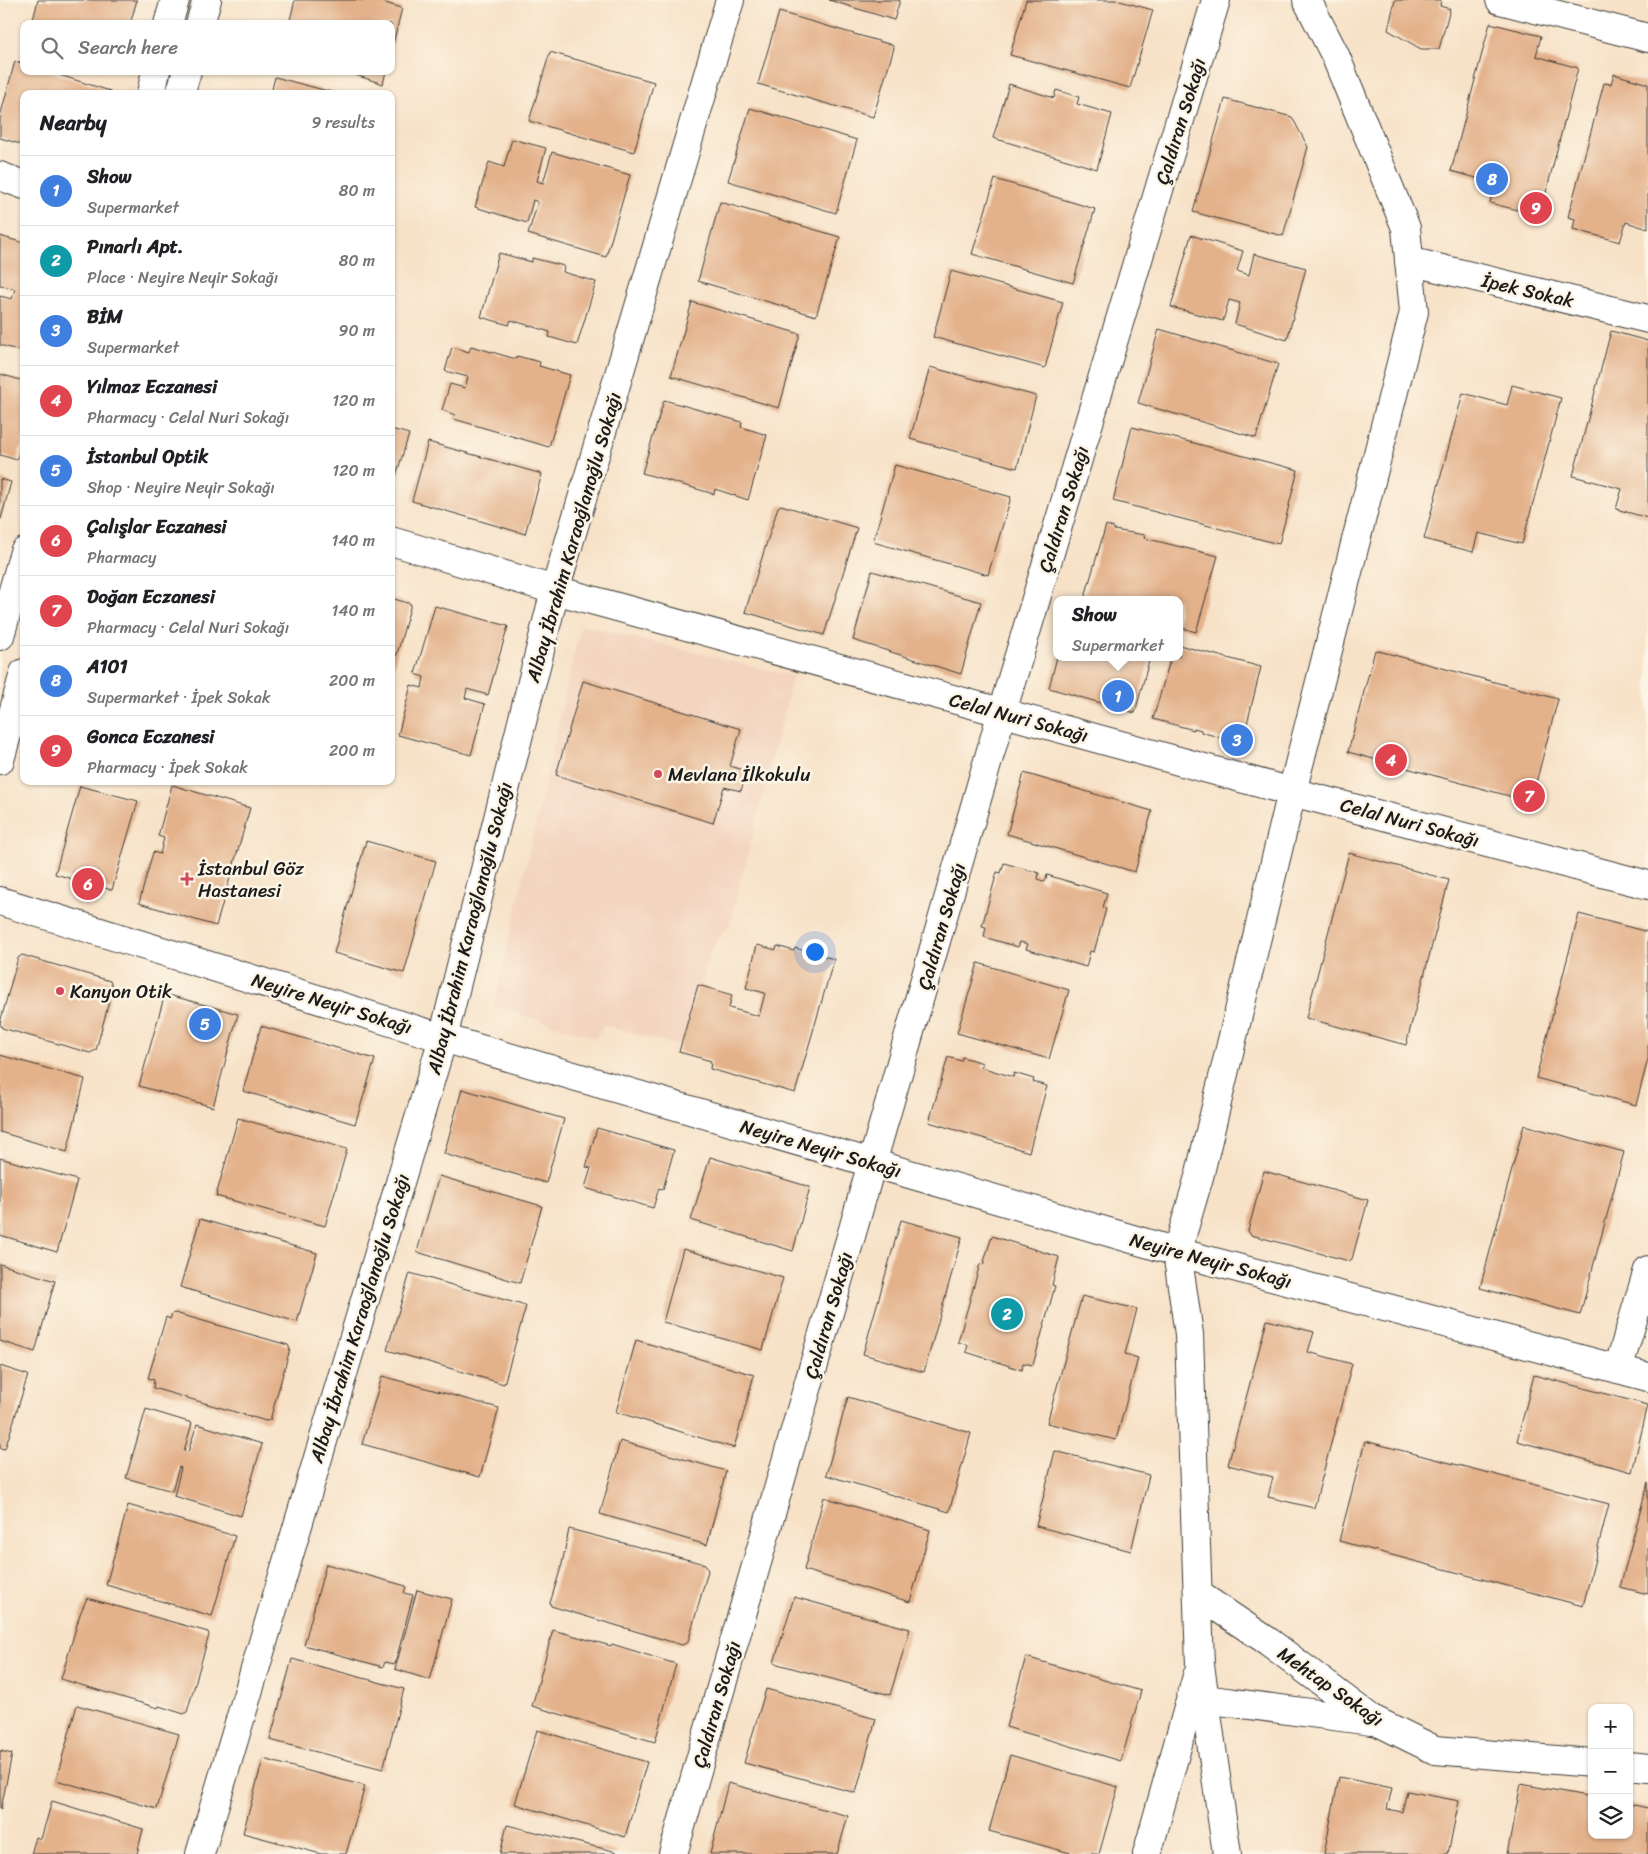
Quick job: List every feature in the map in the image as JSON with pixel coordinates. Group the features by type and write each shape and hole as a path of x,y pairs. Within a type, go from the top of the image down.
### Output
{"street":[{"path":"169,20 175,0"},
{"path":"201,20 207,0"},
{"name":"Albay İbrahim Karaoğlanoğlu Sokağı","path":"200,1854 443,1038 555,590 730,0"},
{"name":"Çaldıran Sokağı","path":"673,1854 1002,712 1216,0"},
{"path":"1227,1854 1200,1665 1189,1334 1177,1252 1199,1177 1292,792 1414,312 1406,228 1335,55 1307,0"},
{"path":"1500,0 1648,38"},
{"path":"152,90 155,75"},
{"path":"181,90 186,75"},
{"path":"0,176 20,184"},
{"name":"İpek Sokak","path":"1409,261 1648,318"},
{"name":"Celal Nuri Sokağı","path":"395,542 555,590 1292,792 1648,885"},
{"path":"0,636 20,566"},
{"path":"0,760 20,688"},
{"name":"Neyire Neyir Sokağı","path":"0,901 443,1038 1177,1252 1648,1377"},
{"path":"1618,1369 1648,1270"},
{"name":"Mehtap Sokağı","path":"1199,1595 1269,1642 1376,1721 1435,1750 1588,1763"},
{"path":"1147,1854 1200,1665"},
{"path":"1204,1699 1376,1721"},
{"path":"1633,1766 1648,1768"}],"shaded area":[{"name":"Mevlana İlkokulu","path":"581,625 793,676 730,924 710,950 686,1048 604,1025 596,1038 494,1006"}],"building":[{"path":"38,0 137,0 131,20 33,20"},
{"path":"295,0 375,0 402,8 395,36 395,20 290,20"},
{"path":"829,0 900,0 894,20"},
{"path":"1026,0 1116,0 1153,10 1130,88 1010,55"},
{"path":"1395,0 1441,0 1440,6 1450,9 1439,49 1421,49 1388,30"},
{"path":"779,12 892,45 894,48 873,117 758,84"},
{"path":"1490,23 1541,36 1536,56 1578,68 1540,216 1490,203 1495,183 1451,171"},
{"path":"550,52 654,82 634,152 529,121"},
{"path":"15,61 20,63 20,75 60,75 107,90 20,90 20,144 0,138 0,117"},
{"path":"1614,74 1648,84 1648,229 1626,222 1620,242 1573,229 1575,219 1568,217 1604,83 1611,84"},
{"path":"355,75 385,75 383,84"},
{"path":"275,77 324,90 272,90"},
{"path":"1009,84 1054,98 1056,90 1079,97 1077,104 1112,114 1097,169 993,138"},
{"path":"1225,99 1292,117 1308,147 1283,236 1193,212"},
{"path":"750,108 857,140 836,213 728,181"},
{"path":"512,139 546,148 537,181 543,183 552,152 630,175 606,257 528,234 538,202 533,200 527,223 475,207 489,162 504,167"},
{"path":"995,179 1095,209 1073,283 972,254"},
{"path":"720,202 840,237 816,316 698,281"},
{"path":"1191,235 1243,251 1237,271 1249,275 1254,254 1306,268 1287,340 1235,324 1240,303 1229,300 1223,321 1171,307"},
{"path":"0,236 20,242 20,351 0,345 0,296 12,299 15,289 0,285"},
{"path":"499,253 532,262 532,258 564,266 563,272 596,282 577,345 549,337 550,332 511,320 509,325 481,317"},
{"path":"951,271 1063,302 1045,368 933,337"},
{"path":"692,302 800,334 779,408 671,376"},
{"path":"1159,329 1278,364 1256,438 1138,403"},
{"path":"1611,331 1648,341 1648,518 1616,509 1622,489 1573,476"},
{"path":"471,346 516,359 517,356 540,362 539,366 570,375 549,447 454,419 455,415 442,410 450,384 465,388 468,377 445,371 452,347 469,352"},
{"path":"930,367 1036,396 1017,468 910,439"},
{"path":"0,374 20,380 20,449 17,460 0,455"},
{"path":"1512,385 1561,398 1522,544 1478,533 1473,552 1424,539 1463,393 1507,405"},
{"path":"664,400 742,422 741,427 767,435 748,500 715,489 714,494 642,473"},
{"path":"1132,427 1298,470 1279,544 1113,501"},
{"path":"395,430 409,434 395,479"},
{"path":"428,442 542,474 525,534 412,501"},
{"path":"895,465 1011,497 988,575 873,542"},
{"path":"0,479 11,482 1,519 0,519"},
{"path":"781,505 857,528 824,635 745,612 778,507"},
{"path":"1106,525 1114,528 1114,530 1145,535 1144,538 1218,556 1196,632 1183,628 1183,596 1085,596"},
{"path":"872,571 981,602 961,674 853,640"},
{"path":"395,599 411,604 395,661"},
{"path":"435,606 508,626 488,695 467,689 465,698 485,704 471,755 398,735 411,685 422,688 424,677 415,674"},
{"path":"1183,646 1261,667 1242,744 1201,732 1201,730 1194,728 1194,730 1153,719 1170,661 1183,661"},
{"path":"1375,650 1558,699 1531,802 1348,752"},
{"path":"1056,661 1149,661 1135,713 1049,688"},
{"path":"583,681 741,729 730,766 747,771 741,791 724,787 713,823 556,775"},
{"path":"1024,773 1152,811 1135,872 1007,834"},
{"name":"İstanbul Göz Hastanesi","path":"172,785 250,808 216,926 139,903 153,852 160,854 164,838 158,836"},
{"path":"80,786 138,801 112,890 55,874"},
{"path":"366,841 436,861 404,973 334,953"},
{"path":"1349,853 1449,880 1406,1045 1306,1018"},
{"path":"1004,863 1039,873 1038,879 1045,882 1047,875 1107,893 1103,908 1106,909 1094,952 1090,951 1086,967 1026,949 1028,944 1020,942 1018,947 984,937 986,927 982,926 997,872 1001,873"},
{"path":"1579,914 1648,932 1648,1059 1636,1105 1536,1078"},
{"path":"757,945 776,950 777,946 794,951 795,948 834,959 795,1093 710,1069 711,1061 679,1052 698,985 732,995 729,1008 759,1016 765,993 746,988"},
{"path":"22,955 110,981 113,987 96,1050 90,1053 2,1028 0,1023 18,958"},
{"path":"978,963 1069,990 1049,1059 957,1033"},
{"path":"165,994 238,1014 213,1107 139,1086"},
{"path":"261,1026 375,1059 355,1124 243,1091"},
{"path":"0,1055 85,1079 67,1152 0,1132"},
{"path":"948,1057 961,1061 962,1057 983,1063 981,1067 1013,1077 1014,1073 1034,1079 1033,1082 1047,1086 1029,1152 929,1122"},
{"path":"462,1089 564,1119 546,1183 444,1154"},
{"path":"238,1118 347,1149 325,1226 216,1196"},
{"path":"1524,1125 1624,1152 1580,1315 1480,1288"},
{"path":"597,1128 674,1150 663,1189 659,1188 653,1208 585,1188 591,1168 586,1167"},
{"path":"710,1157 810,1187 793,1251 691,1220"},
{"path":"0,1158 77,1180 57,1252 0,1235"},
{"path":"1264,1171 1368,1200 1352,1259 1349,1261 1251,1235 1248,1231"},
{"path":"439,1176 542,1206 520,1283 417,1252"},
{"path":"200,1219 317,1253 297,1322 180,1287"},
{"path":"901,1220 962,1237 924,1372 863,1354"},
{"path":"992,1236 1059,1257 1052,1285 1055,1286 1033,1365 1023,1363 1022,1370 966,1352 968,1345 958,1342 980,1264 983,1265"},
{"path":"683,1249 783,1278 763,1350 663,1322"},
{"path":"0,1264 55,1281 35,1352 0,1341"},
{"path":"410,1273 526,1306 504,1384 387,1350"},
{"path":"1082,1296 1137,1309 1125,1354 1138,1358 1116,1440 1047,1423"},
{"path":"175,1313 288,1345 290,1349 270,1420 266,1421 153,1388 154,1380 148,1378 166,1317 170,1319 172,1314"},
{"path":"1267,1320 1314,1332 1308,1352 1352,1364 1314,1508 1268,1497 1273,1477 1228,1465"},
{"path":"636,1340 754,1375 734,1448 616,1412"},
{"path":"0,1366 28,1375 5,1449 0,1448"},
{"path":"1534,1375 1648,1405 1632,1472 1517,1441"},
{"path":"382,1376 499,1408 480,1477 362,1444"},
{"path":"848,1397 971,1433 949,1512 826,1475"},
{"path":"146,1409 192,1423 184,1451 188,1452 197,1424 262,1444 241,1516 174,1496 181,1468 179,1467 172,1491 126,1478"},
{"path":"620,1441 726,1471 707,1545 600,1514"},
{"path":"1365,1441 1609,1504 1583,1606 1339,1541"},
{"path":"1055,1451 1149,1475 1131,1551 1036,1526"},
{"path":"1648,1482 1648,1594 1620,1587"},
{"path":"824,1497 930,1530 910,1602 804,1570"},
{"path":"128,1505 235,1536 212,1616 106,1585"},
{"path":"569,1529 705,1564 708,1571 688,1642 682,1645 551,1606 550,1603 562,1564"},
{"path":"326,1564 406,1586 404,1593 413,1595 395,1664 385,1662 383,1667 304,1645"},
{"path":"417,1590 452,1599 430,1680 395,1669"},
{"path":"794,1597 910,1629 890,1695 774,1663"},
{"path":"87,1598 208,1632 209,1635 187,1712 184,1714 159,1706 158,1708 61,1679 80,1614"},
{"path":"553,1630 611,1646 612,1644 676,1664 655,1742 532,1706"},
{"path":"1026,1657 1141,1691 1121,1761 1006,1727"},
{"path":"292,1659 404,1689 383,1769 270,1740"},
{"path":"766,1689 876,1719 856,1793 744,1763"},
{"path":"77,1705 179,1734 157,1809 56,1780"},
{"path":"537,1730 647,1762 625,1837 515,1804"},
{"path":"0,1751 12,1754 1,1809 0,1809"},
{"path":"1010,1755 1118,1787 1099,1854 1074,1854 989,1831"},
{"path":"263,1759 365,1786 346,1854 321,1854 243,1833"},
{"path":"1339,1777 1392,1788 1387,1809 1402,1812 1407,1791 1459,1801 1448,1854 1324,1854"},
{"path":"728,1783 848,1816 837,1854 710,1854"},
{"path":"1521,1784 1588,1796 1588,1839 1633,1839 1633,1805 1648,1808 1648,1854 1507,1854"},
{"path":"52,1801 143,1829 137,1854 31,1854 36,1837 41,1839"},
{"path":"507,1825 617,1852 616,1854 500,1854"}],"place":[{"name":"A101","path":"1492,179"},
{"name":"Gonca Eczanesi","path":"1536,208"},
{"name":"Show","path":"1118,696"},
{"name":"BİM","path":"1237,740"},
{"name":"Yılmaz Eczanesi","path":"1391,760"},
{"name":"Mevlana İlkokulu","path":"658,774"},
{"name":"Doğan Eczanesi","path":"1529,796"},
{"name":"İstanbul Göz Hastanesi","path":"187,879"},
{"name":"Çalışlar Eczanesi","path":"88,884"},
{"name":"Kanyon Otik","path":"60,991"},
{"name":"İstanbul Optik","path":"205,1024"},
{"name":"Pınarlı Apt.","path":"1007,1314"}]}
